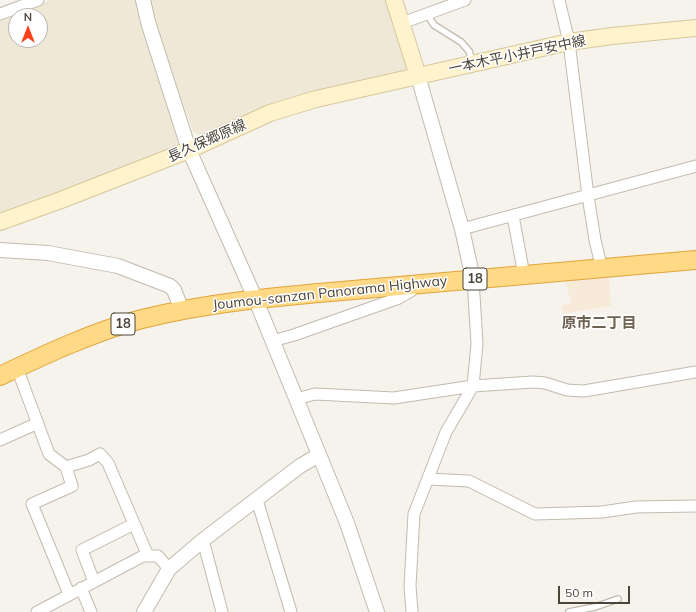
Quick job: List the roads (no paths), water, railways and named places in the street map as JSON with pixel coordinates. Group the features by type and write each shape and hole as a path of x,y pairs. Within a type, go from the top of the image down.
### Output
{"highway":[{"name":"Joumou-sanzan Panorama Highway","path":"0,376 37,358 110,328 141,319 182,310 255,298 696,260"}],"main road":[{"path":"394,0 418,76"},
{"name":"一本木平小井戸安中線","path":"418,76 568,42 696,28"},
{"name":"長久保郷原線","path":"0,222 190,150 270,113 316,99 418,76"}],"street":[{"path":"0,14 38,0"},
{"path":"143,0 148,22 190,150 255,298 347,523 377,612"},
{"path":"402,23 465,0"},
{"path":"560,0 568,42 588,196 595,240 602,269"},
{"path":"412,612 410,586 414,514 446,432 473,386 477,344 473,279 462,229 418,76"},
{"path":"462,229 696,166"},
{"path":"514,216 524,275"},
{"path":"0,250 48,253 118,266 170,286 174,290 182,310"},
{"path":"272,341 294,335 398,298 411,291 410,285"},
{"path":"17,368 49,454 66,467 72,486 32,504 69,594"},
{"path":"296,399 315,394 394,398 473,386 533,382 545,383 567,390 584,391 696,372"},
{"path":"0,440 38,424"},
{"path":"66,467 89,460 100,454 108,464 148,556"},
{"path":"144,612 169,569 203,540 300,466 319,456"},
{"path":"428,479 469,481 535,514 602,512 636,507 696,506"},
{"path":"256,500 291,612"},
{"path":"94,582 82,550 134,524"},
{"path":"203,540 222,612"},
{"path":"37,612 143,556 158,556 169,569"},
{"path":"81,588 91,612"}],"lane":[{"path":"427,14 434,25 460,42 469,51 473,63"},
{"path":"569,612 595,607 618,599"}],"district":[{"name":"原市二丁目","path":"599,323"}]}
